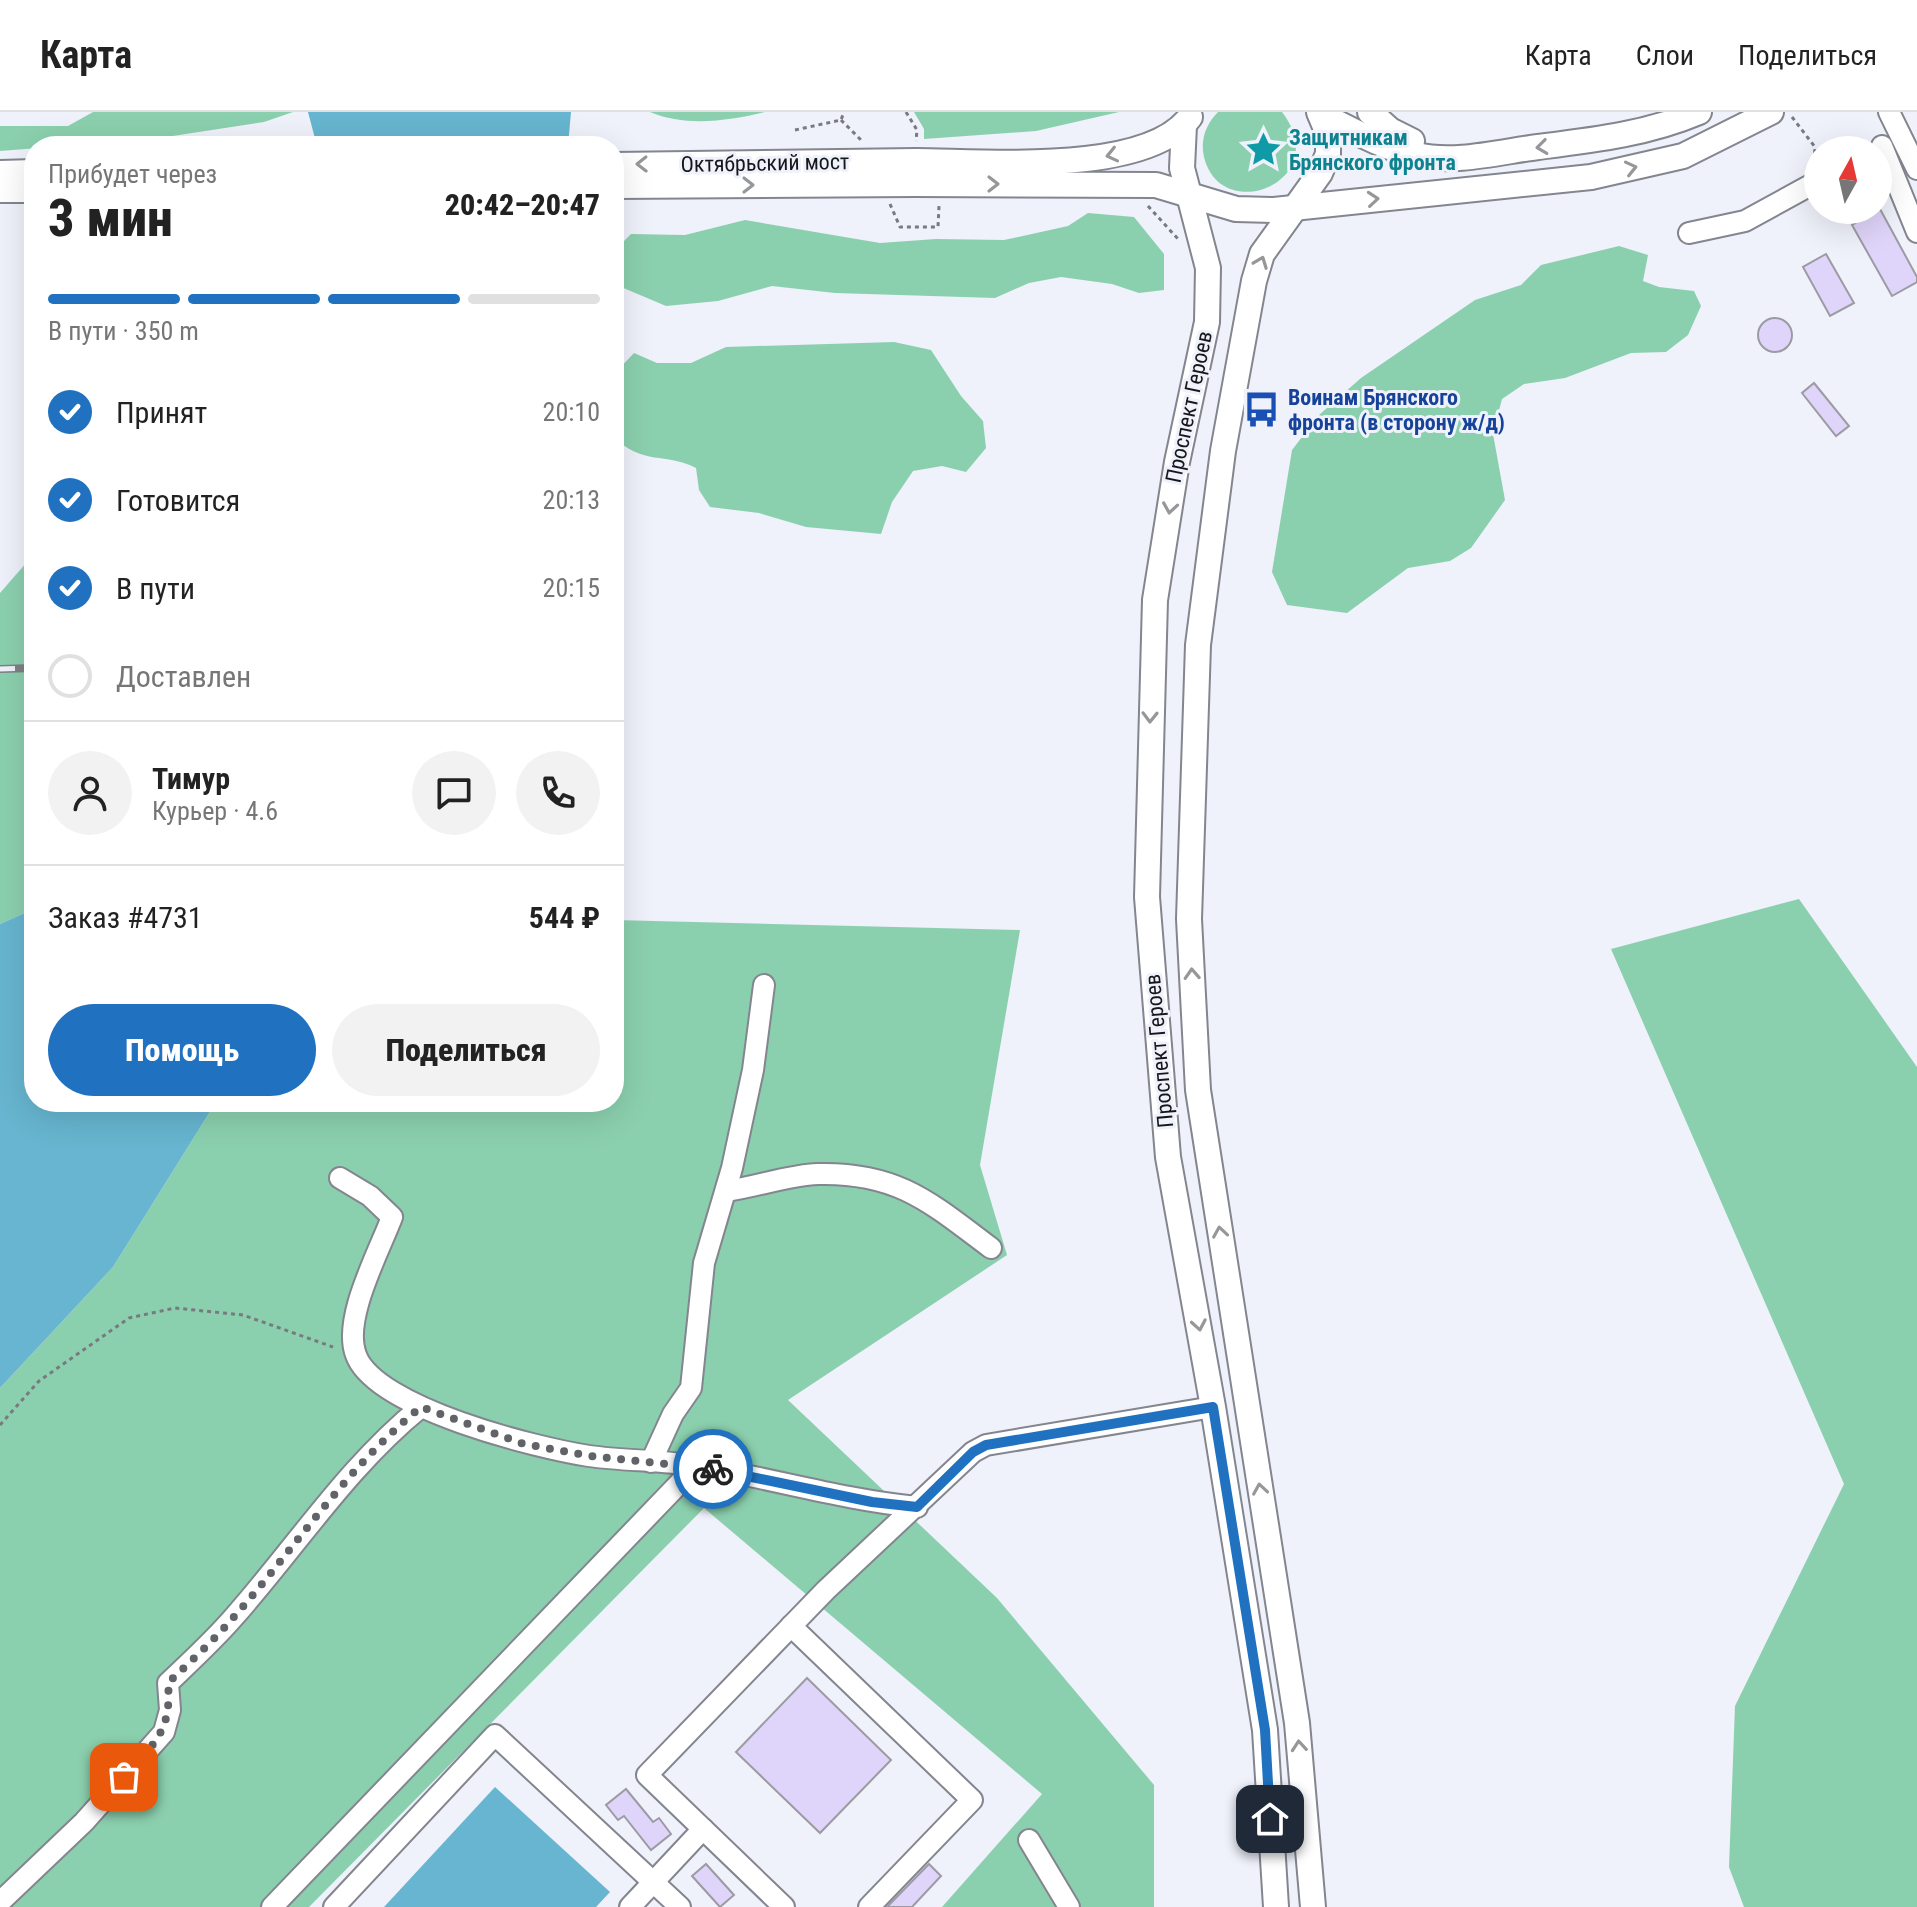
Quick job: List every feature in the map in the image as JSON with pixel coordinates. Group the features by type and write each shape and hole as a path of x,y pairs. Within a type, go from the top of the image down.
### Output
{"main road":[{"path":"1370,112 1396,134 1420,144 1444,149 1493,147 1507,153"},
{"path":"1319,113 1416,156 1507,153 1624,136 1699,112"},
{"name":"Проспект Героев","path":"1313,1907 1297,1723 1198,1090 1189,919 1198,645 1223,451 1254,281 1262,254 1320,173 1328,154 1328,134 1319,113"},
{"path":"916,164 1156,185 1252,212 1296,205 1591,177 1683,156 1782,114"},
{"path":"916,164 1085,160 1156,142 1189,119"},
{"name":"Проспект Героев","path":"1189,119 1182,168 1192,194 1208,268 1207,322 1177,462 1155,600 1147,897 1168,1157 1213,1407 1265,1730 1276,1907"},
{"name":"Октябрьский мост","path":"624,165 916,164"},
{"name":"Октябрьский мост","path":"624,185 916,164"},
{"path":"0,173 24,172"},
{"path":"0,190 24,190"}],"street":[{"path":"1886,136 1889,112"},
{"path":"1892,149 1917,169"},
{"path":"1892,163 1917,232"},
{"path":"1689,233 1745,221 1804,189"},
{"path":"651,1462 673,1414 691,1388 704,1263 726,1191 753,1070 764,985"},
{"path":"726,1191 816,1174 869,1178 914,1191 991,1248"},
{"path":"340,1178 370,1196 392,1217 353,1320 356,1356 377,1383 421,1407 524,1444 591,1456 696,1466 872,1502 917,1507"},
{"path":"0,1902 84,1822 164,1732 170,1710 168,1683 233,1618 346,1478 390,1432 421,1407"},
{"path":"784,1907 647,1775 826,1590 973,1452 986,1445 1213,1407"},
{"path":"272,1907 696,1466"},
{"path":"791,1626 972,1800 869,1907"},
{"path":"334,1907 495,1735 680,1907"},
{"path":"630,1907 703,1829"},
{"path":"1029,1840 1069,1907"}],"path":[{"path":"795,130 841,120 844,112"},
{"path":"906,112 917,130 916,164"},
{"path":"1782,114 1804,136"},
{"path":"938,227 939,202"},
{"path":"1147,205 1182,245"},
{"path":"0,1425 39,1381 129,1318 175,1308 243,1315 356,1356"}],"green space":[{"path":"93,112 293,112 264,122 173,136 24,136 24,149 0,151 0,126 68,126"},
{"path":"650,112 765,112 737,118 692,121"},
{"path":"914,112 1119,112 1036,131 924,139 924,129"},
{"path":"1218,112 1282,112 1295,137 1295,158 1285,175 1269,187 1250,192 1231,189 1214,178 1204,157 1203,144 1207,127"},
{"path":"1088,213 1134,217 1164,254 1164,290 1139,293 1112,284 1061,277 1029,283 995,298 835,293 772,286 718,301 666,306 624,288 624,241 631,234 685,235 745,220 880,243 936,239 1004,240 1068,226"},
{"path":"1619,246 1648,255 1643,281 1659,287 1694,291 1701,306 1688,335 1666,352 1631,353 1565,378 1524,384 1502,399 1493,434 1505,500 1471,548 1450,561 1408,568 1347,613 1287,605 1272,572 1292,450 1319,415 1361,378 1475,300 1521,285 1541,265"},
{"path":"894,342 931,350 961,396 983,421 986,448 966,472 942,466 913,471 892,502 881,534 806,527 759,513 710,507 699,490 696,468 635,452 624,445 624,364 634,353 657,363 691,363 726,347"},
{"path":"24,565 24,913 0,924 0,593"},
{"path":"1799,899 1917,1067 1917,1907 1744,1907 1729,1867 1735,1706 1844,1484 1611,949"},
{"path":"624,920 1020,930 980,1165 1007,1255 788,1400 997,1598 1154,1785 1154,1907 942,1907 1042,1794 704,1508 309,1907 0,1907 0,1388 113,1267 210,1112 624,1112"}],"water":[{"path":"308,112 571,112 569,136 314,136"},
{"path":"24,913 24,1112 210,1112 113,1267 0,1388 0,924"},
{"path":"495,1787 610,1892 596,1907 384,1907"}],"building":[{"path":"1888,224 1917,282 1892,296 1852,225"},
{"path":"1826,254 1854,303 1830,316 1803,267"},
{"path":"1775,318 1787,323 1792,335 1787,347 1775,352 1763,347 1758,335 1763,323"},
{"path":"1814,383 1849,426 1836,436 1802,393"},
{"path":"807,1678 891,1760 820,1833 736,1752"},
{"path":"626,1789 653,1822 659,1818 671,1834 651,1850 624,1816 618,1820 606,1805"},
{"path":"706,1864 734,1895 720,1907 692,1876"},
{"path":"929,1864 941,1876 912,1907 887,1907"}],"railway":[{"path":"0,669 24,668"}],"way so far":[{"path":"124,1777 164,1732 170,1710 168,1683 233,1618 346,1478 390,1432 421,1407 524,1444 591,1456 713,1469"}],"place":[{"name":"Защитникам Брянского фронта","path":"1263,150"},
{"name":"Воинам Брянского фронта (в сторону ж/д)","path":"1262,410"}],"route":[{"path":"713,1469 872,1502 917,1507 973,1452 986,1445 1213,1407 1265,1730 1270,1819"}]}
